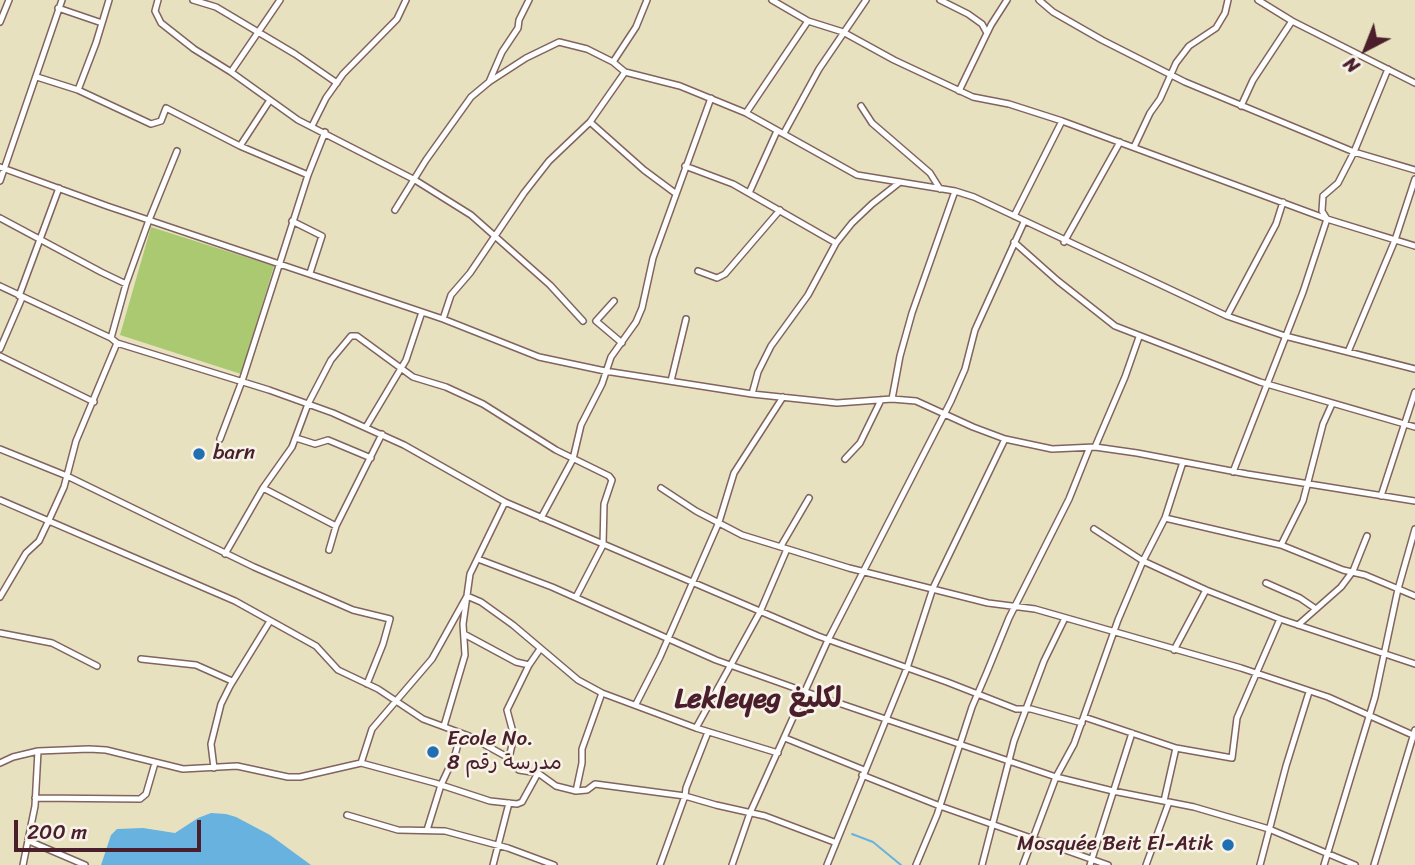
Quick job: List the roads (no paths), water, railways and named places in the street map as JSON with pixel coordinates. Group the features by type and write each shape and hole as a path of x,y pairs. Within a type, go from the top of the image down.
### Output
{"street":[{"path":"0,22 9,0"},
{"path":"0,181 2,168 62,0"},
{"path":"78,90 108,0"},
{"path":"158,0 155,11 161,23 298,120 415,180 471,215 550,285 583,321"},
{"path":"193,0 216,7 337,83"},
{"path":"231,72 280,0"},
{"path":"312,126 337,83 397,19 406,0"},
{"path":"489,82 502,52 518,29 519,20 529,0"},
{"path":"613,62 636,27 647,0"},
{"path":"772,0 808,21 843,32 973,97 1009,104 1062,121 1327,219 1415,246"},
{"path":"749,193 780,132 866,0"},
{"path":"940,0 968,14 982,24 987,33"},
{"path":"959,91 987,33 1007,0"},
{"path":"1039,0 1053,12 1102,40 1171,75 1354,152 1415,170"},
{"path":"1133,147 1176,63 1189,46 1216,28 1225,13 1228,0"},
{"path":"1258,0 1292,21 1415,83"},
{"path":"58,9 102,23"},
{"path":"746,113 808,21"},
{"path":"1241,106 1253,80 1292,21"},
{"path":"395,210 426,160 471,97 526,58 559,42 587,49 613,62 625,72 680,86 746,113 857,175 955,191 1227,316 1285,336 1415,369"},
{"path":"1327,219 1322,211 1323,196 1338,183 1354,152 1388,69"},
{"path":"443,319 451,295 470,273 524,193 549,161 590,122 625,72"},
{"path":"37,76 78,90 151,124 161,121 166,108 240,146 308,174"},
{"path":"541,518 573,459 581,425 602,384 611,357 636,322 642,308 653,258 711,98"},
{"path":"240,146 270,100"},
{"path":"861,106 872,123 930,173 940,189"},
{"path":"1014,216 1062,121"},
{"path":"590,122 644,170 675,193"},
{"path":"220,439 242,381 292,220 325,132"},
{"path":"1064,242 1120,142"},
{"path":"111,338 126,284 177,151"},
{"path":"685,166 749,193 836,243"},
{"path":"2,168 443,319 538,357 605,371 752,394 837,403 892,399 916,401 1005,439 1052,449 1092,448 1415,501"},
{"path":"1348,352 1395,240 1415,179"},
{"path":"752,394 758,372 771,346 808,295 836,243 852,223 900,181"},
{"path":"0,349 59,188"},
{"path":"892,399 900,356 920,287 955,191"},
{"path":"1227,316 1276,224 1283,202"},
{"path":"698,271 717,278 725,274 780,210"},
{"path":"0,218 126,284"},
{"path":"1234,472 1303,292 1327,219"},
{"path":"292,220 322,236 310,273"},
{"path":"732,865 750,813 828,640 965,369 975,330 1024,222"},
{"path":"1014,242 1115,326 1266,384 1415,427"},
{"path":"0,286 117,343 242,381 366,427 505,502 603,545 828,640 1016,709 1083,720 1177,748 1232,758 1237,718 1279,619"},
{"path":"614,301 596,321 622,343"},
{"path":"366,427 401,368 416,335 422,312"},
{"path":"671,381 686,319"},
{"path":"225,554 296,438 308,404 331,360 351,336 357,337 414,377 446,387 483,404 573,459 608,476 611,480 604,504 603,545 576,597"},
{"path":"916,865 940,806 977,695 1015,607 1069,499 1125,377 1139,337"},
{"path":"0,597 26,553 39,541 49,520 66,477 76,441 117,343"},
{"path":"0,356 94,402"},
{"path":"1381,496 1415,392"},
{"path":"636,704 669,637 719,522 734,473 783,397"},
{"path":"845,460 860,443 881,400"},
{"path":"1282,545 1303,501 1323,424 1332,404"},
{"path":"328,550 382,434"},
{"path":"296,438 315,444 328,440 371,458"},
{"path":"827,865 906,668 933,588 1005,439"},
{"path":"0,449 66,477 225,554 353,610 390,619 367,684"},
{"path":"1023,865 1056,777 1074,744 1114,630 1143,561 1165,518 1183,462"},
{"path":"263,488 337,526"},
{"path":"662,488 696,511 743,535 864,571 1015,607 1035,609 1114,630 1255,673 1415,734 1374,865"},
{"path":"696,728 760,612 784,548 809,498"},
{"path":"0,500 235,601 316,646 338,670 367,684 423,719 461,733 509,758"},
{"path":"444,726 465,655 464,634 470,574 505,502"},
{"path":"1165,518 1282,545 1415,596"},
{"path":"1094,529 1143,561 1206,590 1279,619 1415,664"},
{"path":"1324,865 1370,715 1398,589 1415,529"},
{"path":"1298,625 1340,587 1353,571 1367,536"},
{"path":"478,559 576,597 649,631 669,637 687,648 806,692 1056,777 1194,807 1269,829 1355,865"},
{"path":"1266,583 1317,609"},
{"path":"1174,650 1206,590"},
{"path":"467,596 481,602 578,680 602,693 696,728 778,753"},
{"path":"361,763 372,729 437,651 467,596"},
{"path":"982,865 1008,761 1025,709 1065,618"},
{"path":"214,768 211,744 221,704 232,681 270,621"},
{"path":"0,633 52,643 97,666"},
{"path":"464,634 516,662 529,665"},
{"path":"540,649 507,710 514,736 509,758 511,764 519,770 538,773 556,786 576,791 587,790 596,784 685,796 765,816 834,842"},
{"path":"141,659 196,665 232,681"},
{"path":"1260,865 1309,692"},
{"path":"576,791 582,749 602,693"},
{"path":"660,865 708,732"},
{"path":"427,830 461,733"},
{"path":"1091,862 1132,733"},
{"path":"785,738 940,806 1091,862 1108,865"},
{"path":"1146,865 1166,801 1177,748"},
{"path":"0,764 13,757 38,751 97,749 183,769 237,766 288,777 300,777 361,763 490,801 509,803 522,802 538,773"},
{"path":"23,865 35,798 38,751"},
{"path":"35,798 140,799 146,794 155,763"},
{"path":"493,865 509,803"},
{"path":"347,815 398,830 445,831 499,845 554,865"},
{"path":"29,841 85,865"}],"water":[{"path":"211,813 236,817 270,835 311,865 101,865 111,835 117,829 143,828 175,833"}],"waterway":[{"path":"852,834 873,842 901,865"}],"place":[{"name":"barn","path":"199,454"},
{"name":"Ecole No. 8 مدرسة رقم","path":"433,752"},
{"name":"Mosquée Beit El-Atik","path":"1228,845"}],"district":[{"name":"Lekleyeg لكليغ","path":"758,700"}]}
